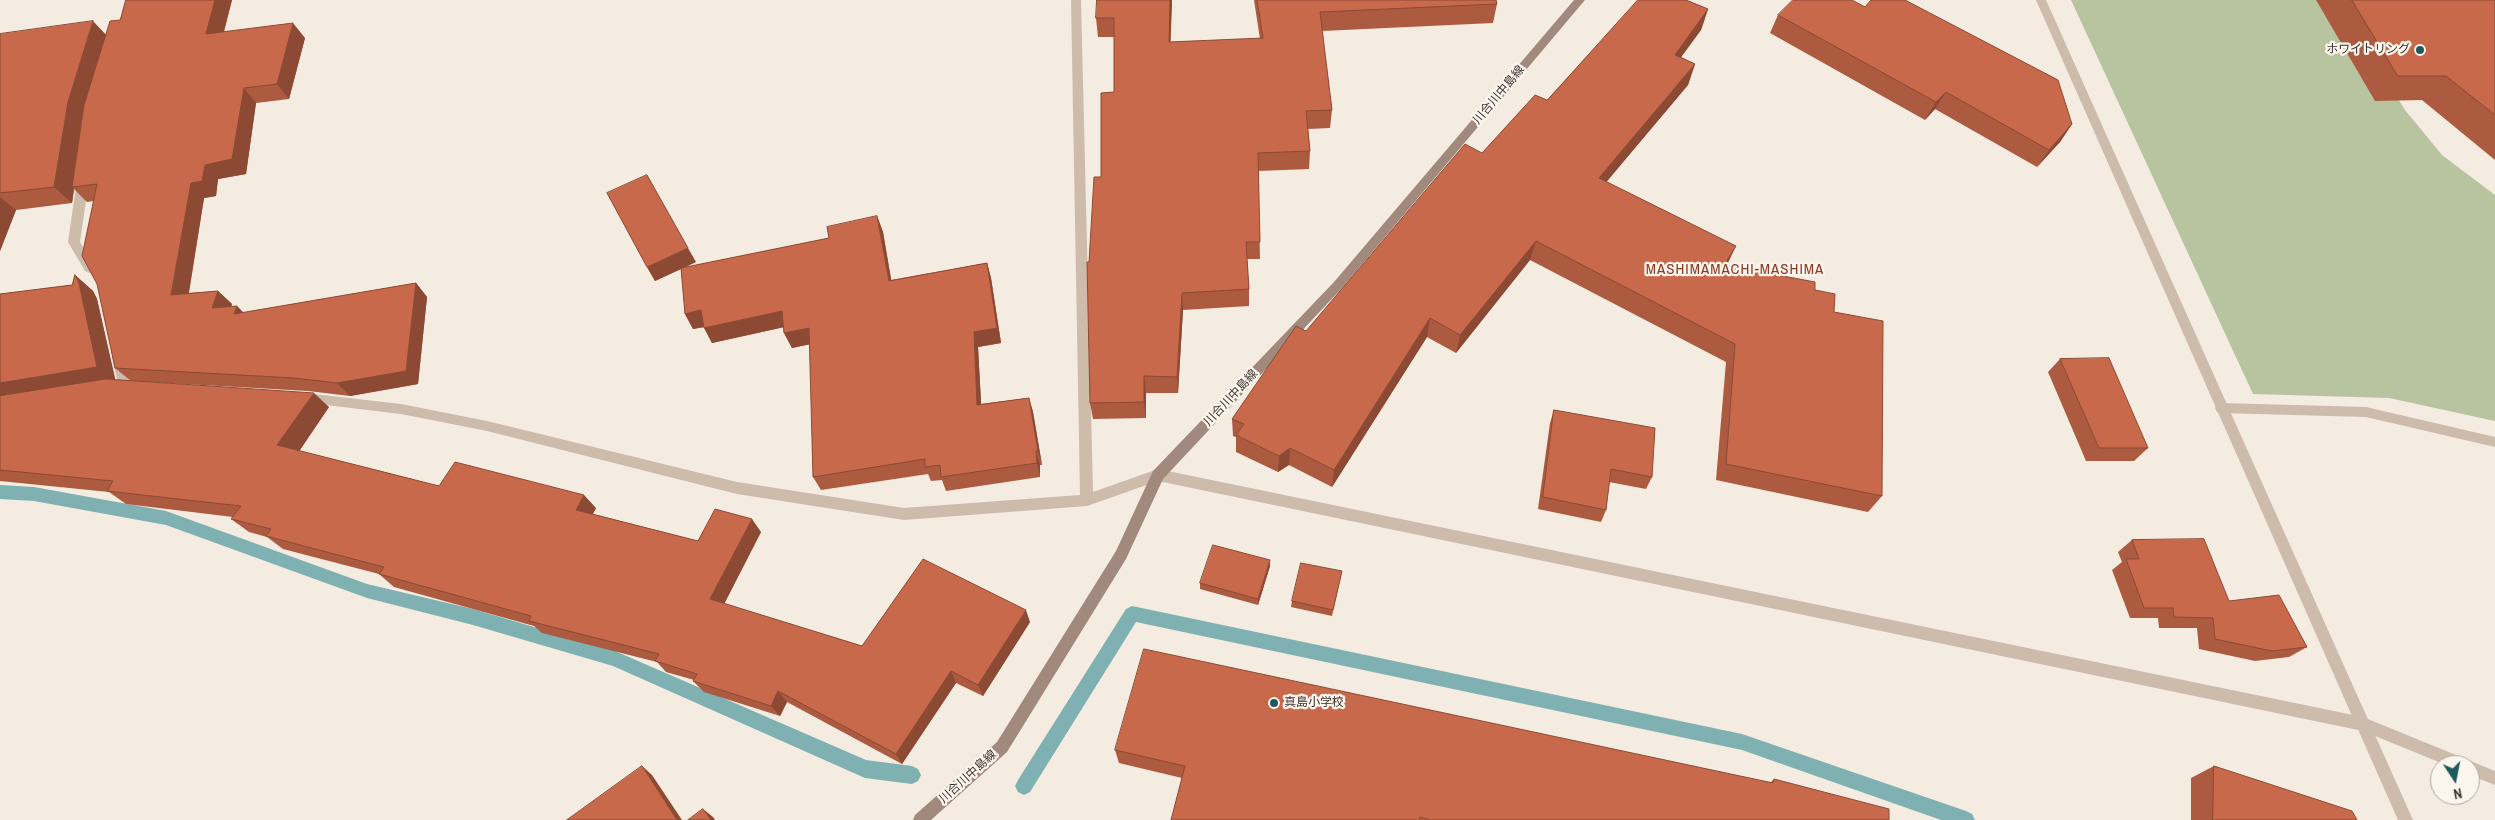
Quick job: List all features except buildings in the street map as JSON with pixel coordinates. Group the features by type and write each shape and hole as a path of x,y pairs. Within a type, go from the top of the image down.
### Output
{"main road":[{"name":"川合川中島線","path":"920,820 1002,747 1121,555 1158,476 1338,285 1580,0"}],"street":[{"path":"1076,0 1087,500"},
{"path":"2041,0 2406,820"},
{"path":"85,166 74,242 96,282"},
{"path":"115,343 125,388"},
{"path":"289,397 402,409 487,426 737,488 904,514 1087,500 1158,476 2363,724 2439,755"},
{"path":"2221,408 2366,412 2495,442"},
{"path":"2480,772 2495,778"}],"green space":[{"path":"2071,0 2336,0 2405,110 2442,155 2495,195 2495,421 2389,398 2253,394"}],"waterway":[{"path":"0,492 34,494 166,518 367,591 473,617 615,659 865,769 912,775"},
{"path":"1024,786 1132,614 1742,742 1966,820"}],"place":[{"name":"ホワイトリング","path":"2420,50"},
{"name":"真島小学校","path":"1274,703"}],"district":[{"name":"MASHIMAMACHI-MASHIMA","path":"1735,270"}]}
